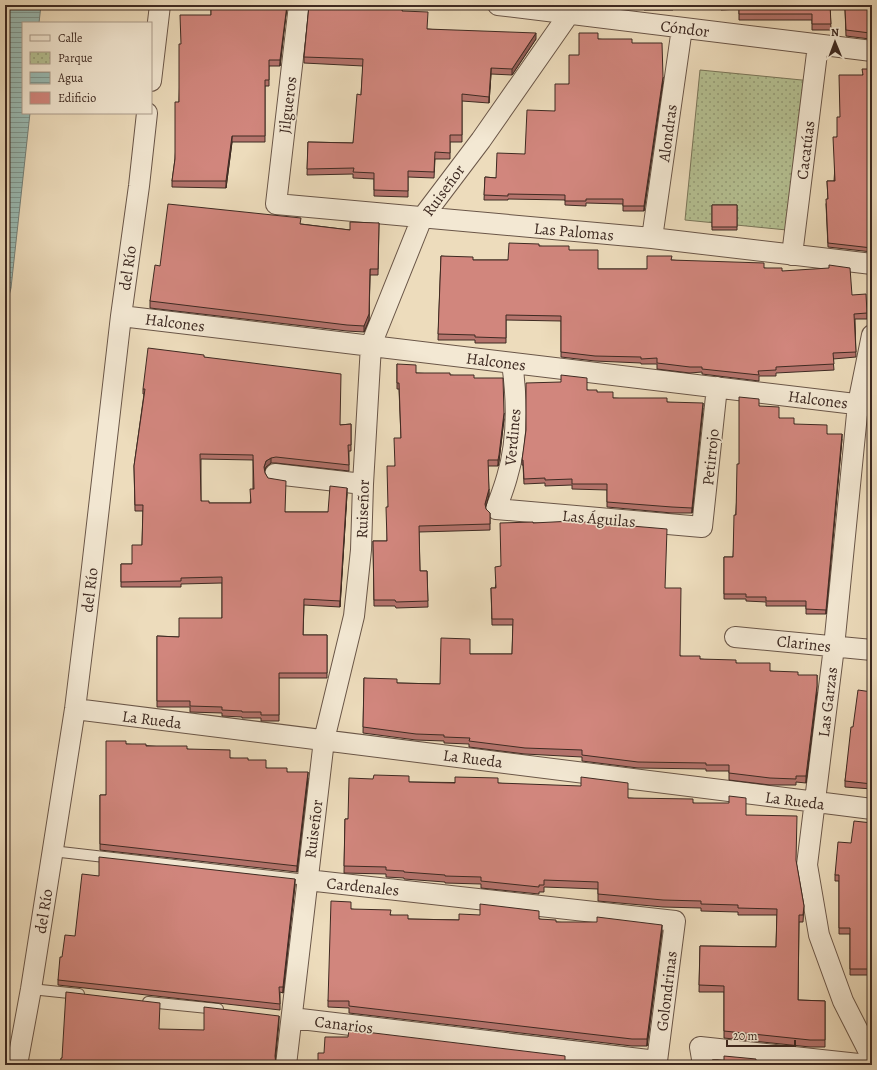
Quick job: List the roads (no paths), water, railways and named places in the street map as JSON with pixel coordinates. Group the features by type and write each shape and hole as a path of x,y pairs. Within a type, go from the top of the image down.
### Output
{"street":[{"path":"152,72 160,5"},
{"name":"Jilgueros","path":"276,204 299,5"},
{"name":"Cóndor","path":"498,5 570,9 682,28 872,52"},
{"name":"Ruiseñor","path":"286,1065 288,1017 324,740 354,616 361,550 363,484 371,345 422,218 480,140 570,9"},
{"name":"Alondras","path":"652,238 682,28"},
{"name":"Cacatúas","path":"792,254 818,45"},
{"name":"del Río","path":"18,1065 74,709 147,114"},
{"name":"Las Palomas","path":"276,204 652,238 872,264"},
{"name":"Halcones","path":"121,316 865,405"},
{"name":"Las Garzas","path":"872,335 865,405 807,865 819,935 843,1001 872,1058"},
{"name":"Verdines","path":"496,509 508,476 514,439 515,389 512,362"},
{"name":"Petirrojo","path":"702,527 717,387"},
{"path":"275,474 363,484"},
{"name":"Las Águilas","path":"496,509 702,527"},
{"name":"Clarines","path":"735,636 872,650"},
{"name":"La Rueda","path":"74,709 872,809"},
{"name":"Cardenales","path":"307,880 675,921"},
{"name":"Golondrinas","path":"657,1061 675,921"},
{"name":"Canarios","path":"288,1017 657,1061"},
{"path":"702,1056 868,1065"}],"lane":[{"name":"Cardenales","path":"52,851 307,880"},
{"path":"31,989 86,995"},
{"path":"142,1001 229,1011"}],"water":[{"path":"5,5 41,5 39,22 22,22 22,114 30,114 11,288 5,311"}]}
